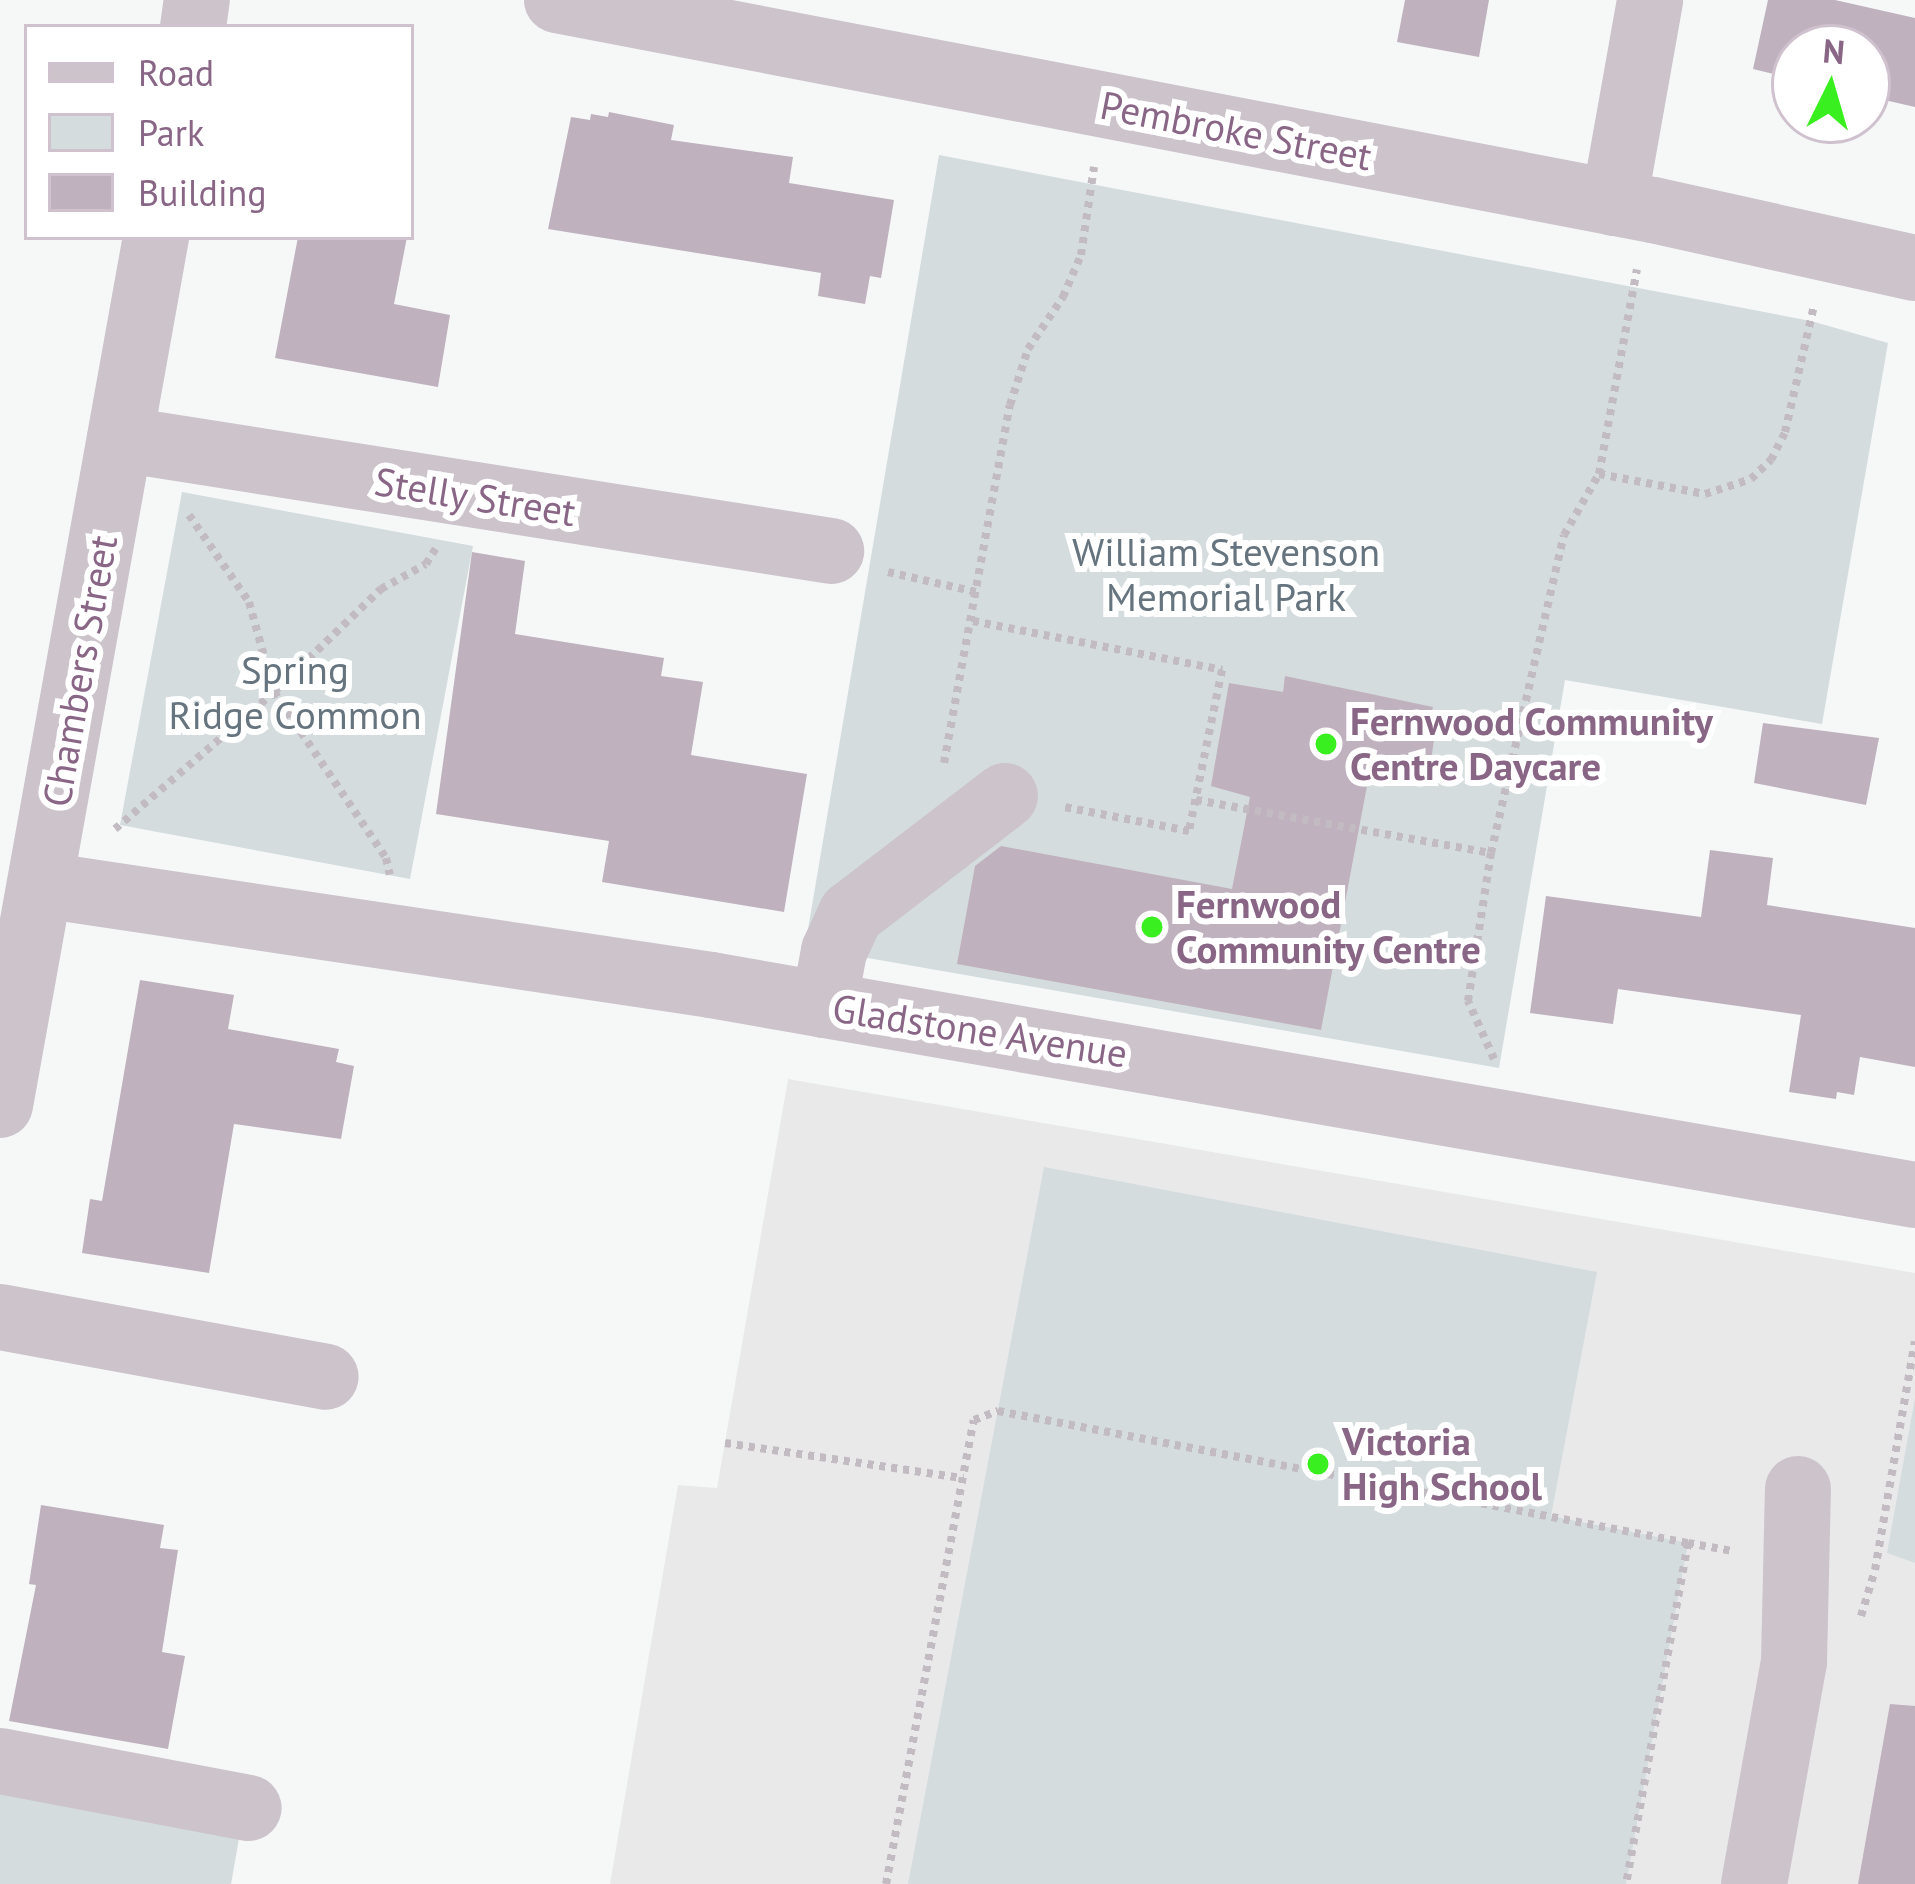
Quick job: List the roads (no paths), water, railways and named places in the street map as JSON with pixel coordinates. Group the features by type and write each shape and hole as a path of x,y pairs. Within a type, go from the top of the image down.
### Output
{"street":[{"name":"Pembroke Street","path":"556,0 1634,207 1915,268"},
{"path":"1634,207 1650,0"},
{"name":"Chambers Street","path":"0,1105 155,240"},
{"name":"Stelly Street","path":"120,439 850,559"},
{"path":"824,1005 834,952 851,914 1005,796"},
{"name":"Gladstone Avenue","path":"43,885 824,1005 1915,1195"},
{"path":"0,1317 326,1377"},
{"path":"1754,1884 1794,1662 1798,1490"},
{"path":"0,1761 249,1808"}],"place":[{"name":"Fernwood Community Centre Daycare","path":"1326,744"},
{"name":"Fernwood Community Centre","path":"1152,927"},
{"name":"Victoria High School","path":"1318,1464"}],"park label":[{"name":"William Stevenson Memorial Park","path":"1226,576"},
{"name":"Spring Ridge Common","path":"295,694"}]}
